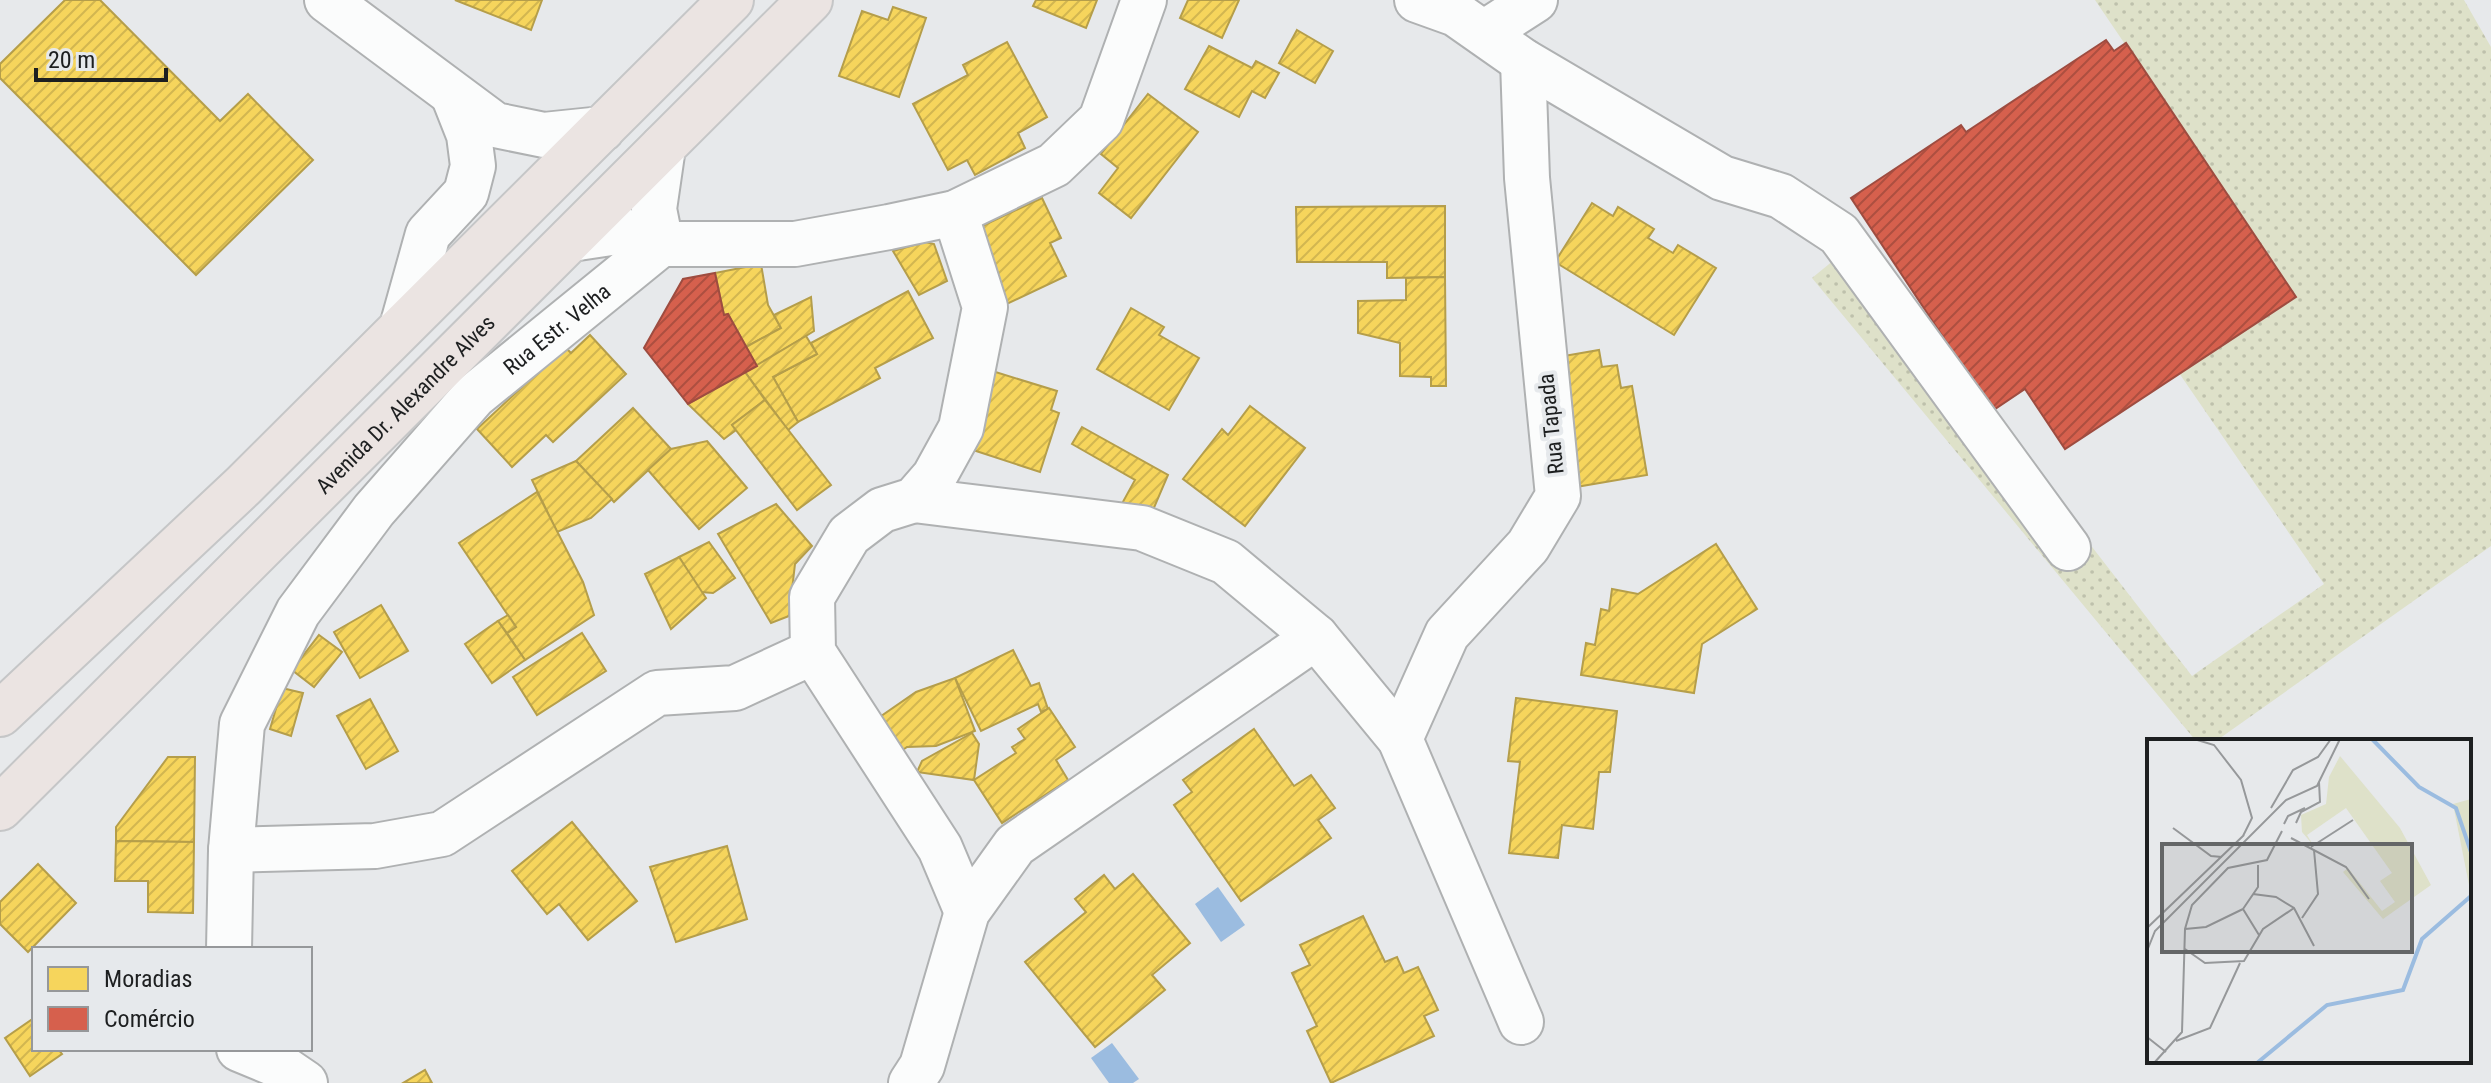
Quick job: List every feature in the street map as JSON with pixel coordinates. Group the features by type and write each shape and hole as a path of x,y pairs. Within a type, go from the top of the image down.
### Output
{"main road":[{"path":"0,714 243,486 731,0"},
{"name":"Avenida Dr. Alexandre Alves","path":"0,808 810,0"}],"street":[{"path":"327,0 495,125 544,135 602,129"},
{"path":"571,239 624,231 661,244 795,244 955,213 1054,165 1101,120 1144,0"},
{"path":"1451,12 1535,0"},
{"path":"1451,12 1523,61 1722,178 1781,196 1839,234 2068,548"},
{"name":"Rua Tapada","path":"1400,739 1447,634 1528,546 1558,496 1527,178 1523,61"},
{"path":"402,327 428,234 466,193 473,166 469,135 454,97"},
{"path":"661,244 654,209 663,147"},
{"path":"914,500 934,477 961,428 985,307 955,213"},
{"name":"Rua Estr. Velha","path":"229,947 231,850 242,724 298,612 374,510 474,396 661,244"},
{"path":"967,912 940,848 813,652 812,597 849,535 882,510 914,500 1142,528 1226,562 1316,637 1400,739 1521,1022"},
{"path":"911,1083 922,1066 967,912 1015,845 1316,637"},
{"path":"231,850 375,846 442,834 657,693 735,688 813,652"},
{"path":"227,1083 228,1051"},
{"path":"244,1051 280,1066 305,1083"}],"green space":[{"path":"2095,0 2464,0 2491,47 2491,546 2219,739 2194,739 1812,278 1856,242 2192,676 2324,584 2179,373 2296,296"}],"water":[{"path":"1218,887 1245,925 1221,942 1195,904"},
{"path":"1112,1043 1139,1079 1133,1083 1109,1083 1091,1058"}],"building: Moradias":[{"path":"65,0 100,0 220,121 248,94 313,160 196,275 0,78 0,64"},
{"path":"455,0 542,0 531,30"},
{"path":"1036,0 1097,0 1086,28 1033,6"},
{"path":"1188,0 1239,0 1222,38 1180,18"},
{"path":"893,7 926,18 899,97 839,76 862,11 888,20"},
{"path":"1297,30 1333,51 1315,83 1279,63"},
{"path":"1007,42 1047,117 1018,133 1025,148 975,175 967,160 948,170 913,104 968,75 963,65"},
{"path":"1209,46 1252,68 1256,61 1279,73 1265,98 1252,91 1239,117 1185,89"},
{"path":"1148,94 1198,132 1131,218 1099,193 1118,168 1101,154"},
{"path":"1042,198 1061,238 1050,243 1066,276 996,309 961,236"},
{"path":"1592,203 1613,216 1618,207 1654,229 1648,238 1673,253 1678,245 1716,268 1674,335 1555,262"},
{"path":"1445,206 1445,277 1387,278 1387,262 1297,262 1296,207"},
{"path":"925,242 934,244 947,281 919,295 893,251"},
{"path":"761,264 768,305 781,328 746,347 728,314 724,315 715,273"},
{"path":"1445,277 1446,386 1431,386 1431,377 1400,376 1400,343 1358,333 1358,301 1406,300 1406,278"},
{"path":"908,291 933,338 875,368 880,378 798,422 773,377 817,354 811,343"},
{"path":"811,297 814,331 757,366 746,347 781,328 774,315"},
{"path":"1131,308 1164,327 1159,335 1199,358 1169,410 1097,369"},
{"path":"590,335 626,374 553,442 546,435 512,467 477,429 565,347 571,353"},
{"path":"806,336 817,354 773,377 798,422 788,430 745,372"},
{"path":"1599,350 1602,367 1617,365 1621,388 1632,386 1647,475 1570,488 1558,357"},
{"path":"989,370 1057,391 1051,410 1059,413 1040,472 964,447"},
{"path":"745,372 765,400 732,425 736,430 724,439 688,404"},
{"path":"765,400 831,485 797,510 732,425"},
{"path":"1250,406 1305,448 1245,526 1183,479 1222,429 1228,435"},
{"path":"633,408 671,449 614,502 576,461"},
{"path":"1082,427 1168,475 1150,517 1119,509 1135,480 1072,444"},
{"path":"707,441 747,488 699,529 648,470 671,449"},
{"path":"576,461 612,499 591,518 557,532 532,480"},
{"path":"537,492 583,582 594,615 525,660 507,633 516,627 459,543"},
{"path":"776,504 812,546 795,564 789,616 771,623 718,534"},
{"path":"709,542 735,578 713,593 701,592 679,557"},
{"path":"1716,544 1757,609 1702,644 1694,693 1581,675 1586,643 1595,645 1601,609 1609,611 1612,589 1638,594"},
{"path":"679,557 706,598 671,629 645,574"},
{"path":"381,605 408,651 360,678 334,632"},
{"path":"508,615 516,627 507,633 498,621"},
{"path":"498,621 525,660 492,683 465,644"},
{"path":"582,633 606,671 537,715 513,677"},
{"path":"319,635 342,652 314,687 292,670"},
{"path":"1013,650 1031,686 1039,683 1048,709 1041,712 1038,704 981,731 955,678"},
{"path":"955,678 975,731 936,746 907,747 897,754 874,721 916,692"},
{"path":"282,688 303,693 291,736 270,729"},
{"path":"1516,698 1617,711 1610,772 1599,772 1593,829 1562,825 1558,858 1509,853 1520,762 1508,761"},
{"path":"370,699 398,751 366,769 337,716"},
{"path":"1049,708 1075,747 1056,760 1068,780 1002,823 974,780 1016,753 1012,747 1025,739 1018,729"},
{"path":"1254,729 1294,786 1311,775 1335,808 1318,820 1331,838 1241,901 1174,805 1192,792 1183,780"},
{"path":"972,733 979,744 974,780 917,772 922,761"},
{"path":"168,757 195,757 194,842 116,841 116,827"},
{"path":"572,822 637,901 588,940 559,904 547,914 512,871"},
{"path":"116,841 194,842 193,913 148,912 148,881 115,881"},
{"path":"727,846 747,919 676,942 650,867"},
{"path":"38,864 76,903 28,952 0,924 0,902"},
{"path":"1133,874 1190,943 1152,975 1165,990 1095,1047 1025,962 1086,912 1075,899 1104,875 1115,889"},
{"path":"1363,916 1385,962 1397,957 1404,973 1418,967 1438,1010 1424,1016 1434,1036 1331,1083 1307,1031 1317,1026 1292,973 1310,965 1300,945"},
{"path":"32,1019 32,1051 60,1051 62,1054 30,1076 5,1038"},
{"path":"425,1070 432,1083 403,1083"}],"building: Comércio":[{"path":"2106,40 2114,51 2126,43 2296,297 2065,449 2025,389 1992,411 1851,198 1961,125 1966,132"},
{"path":"715,273 724,315 728,314 757,366 688,404 644,348 683,279"}]}
